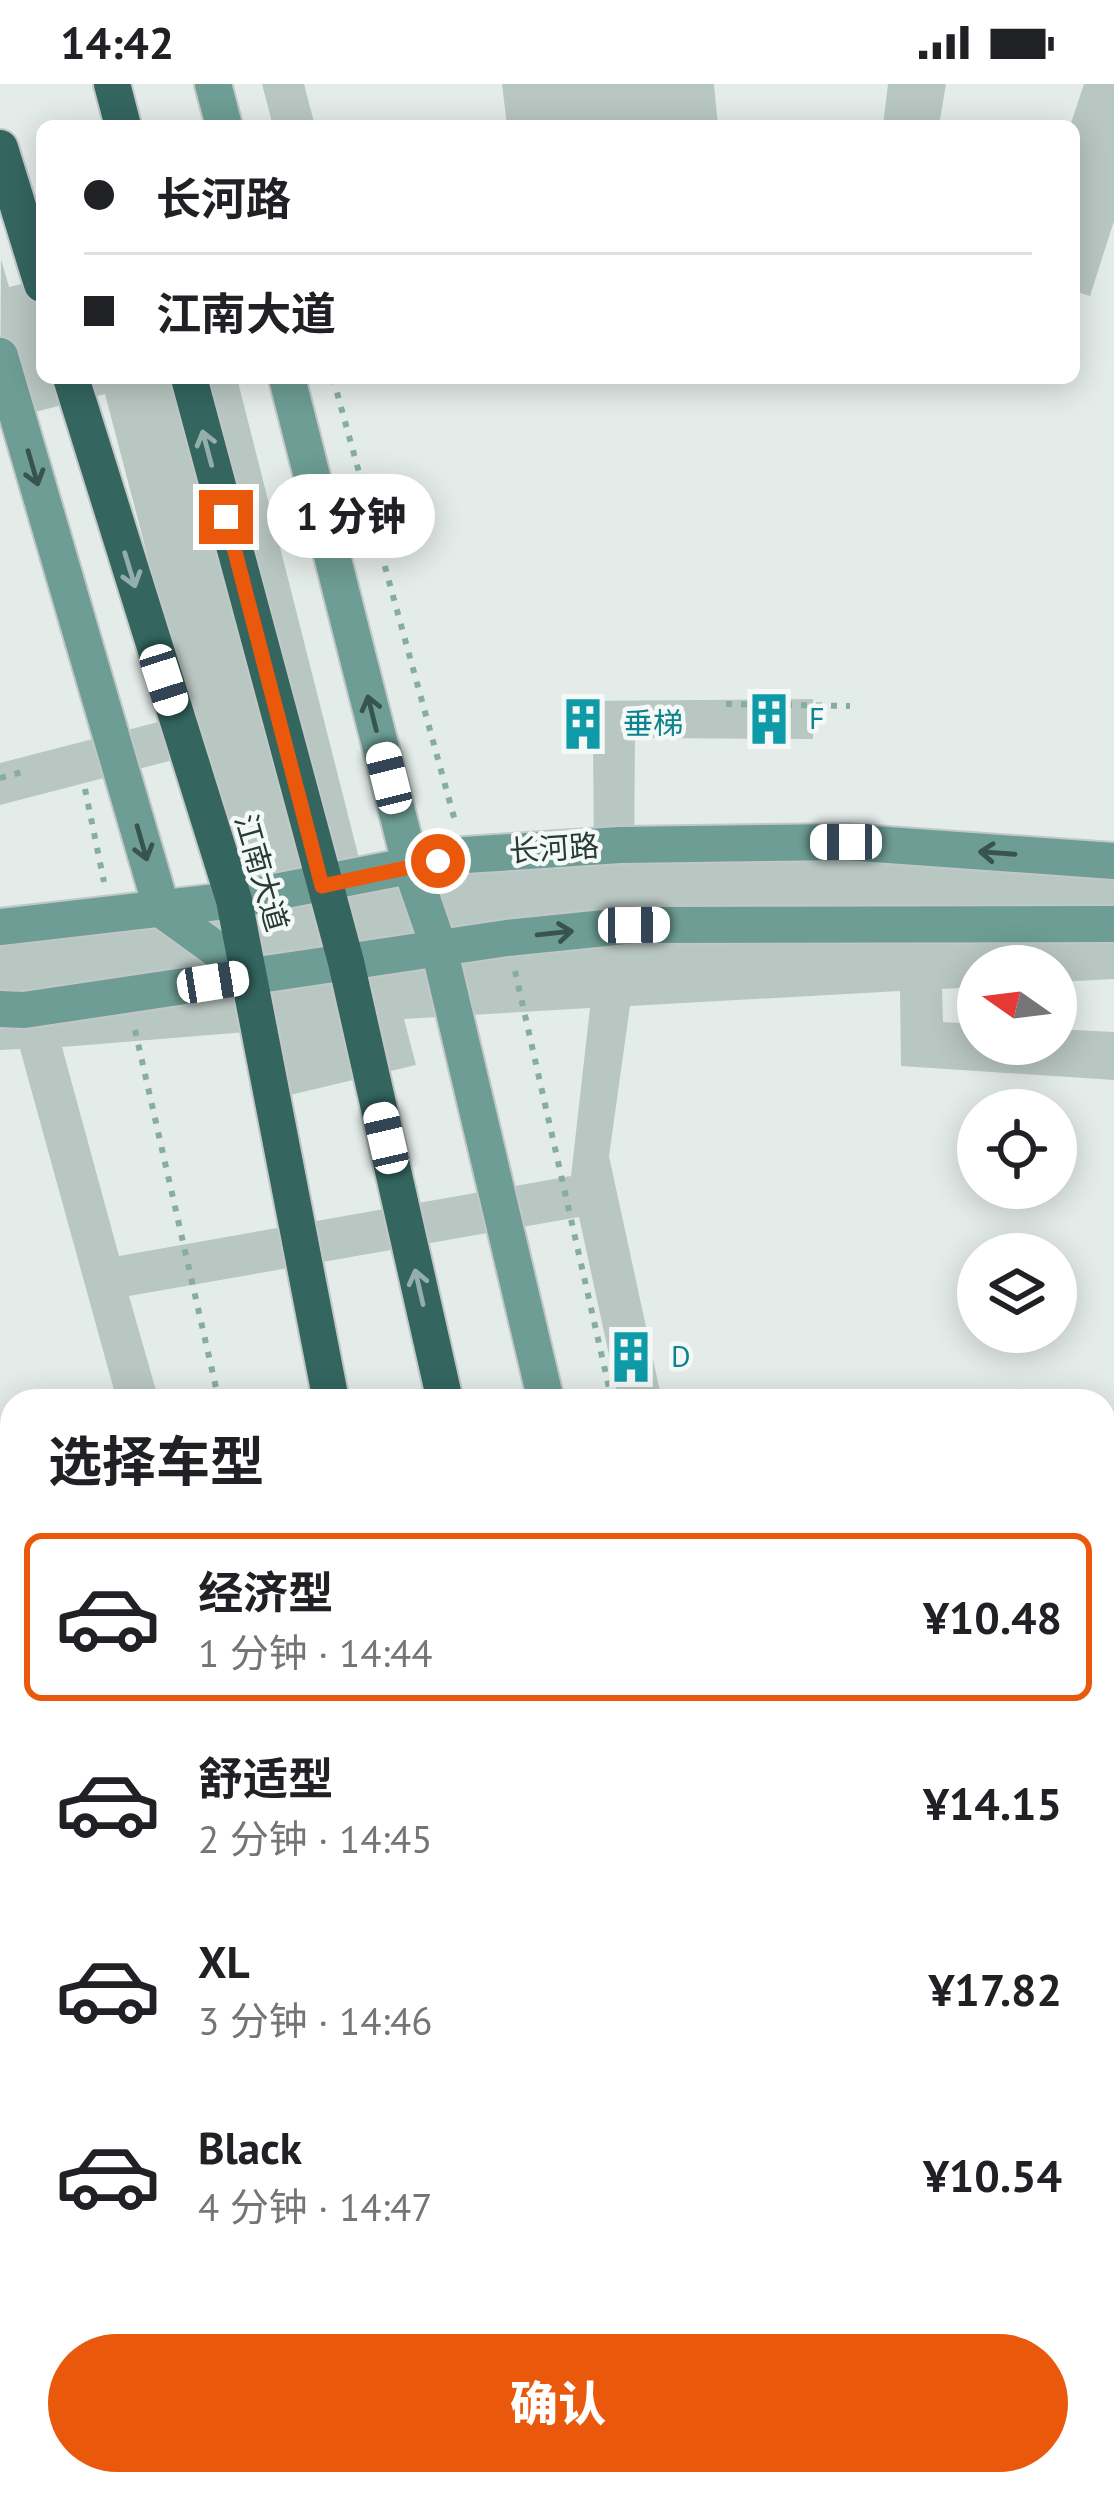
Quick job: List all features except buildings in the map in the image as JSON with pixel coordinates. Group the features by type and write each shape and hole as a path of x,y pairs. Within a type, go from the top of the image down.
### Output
{"highway":[{"path":"112,84 121,120"},
{"path":"0,148 6,191 36,268"},
{"name":"江南大道","path":"73,384 235,900 329,1389"},
{"name":"江南大道","path":"191,384 346,962 442,1389"}],"main road":[{"path":"213,84 222,120"},
{"path":"0,356 162,910 253,976"},
{"path":"289,384 411,867 439,948 543,1389"},
{"name":"长河路","path":"0,927 235,900 465,855 620,845 801,843 1114,861"},
{"path":"0,1009 24,1010 439,948 634,925 1114,924"}],"path":[{"path":"725,704 850,706"},
{"path":"0,778 26,771"}],"place":[{"name":"F","path":"769,719"},
{"name":"垂梯","path":"583,724"},
{"name":"D","path":"631,1357"}],"route":[{"path":"226,517 322,886 438,861"}]}
